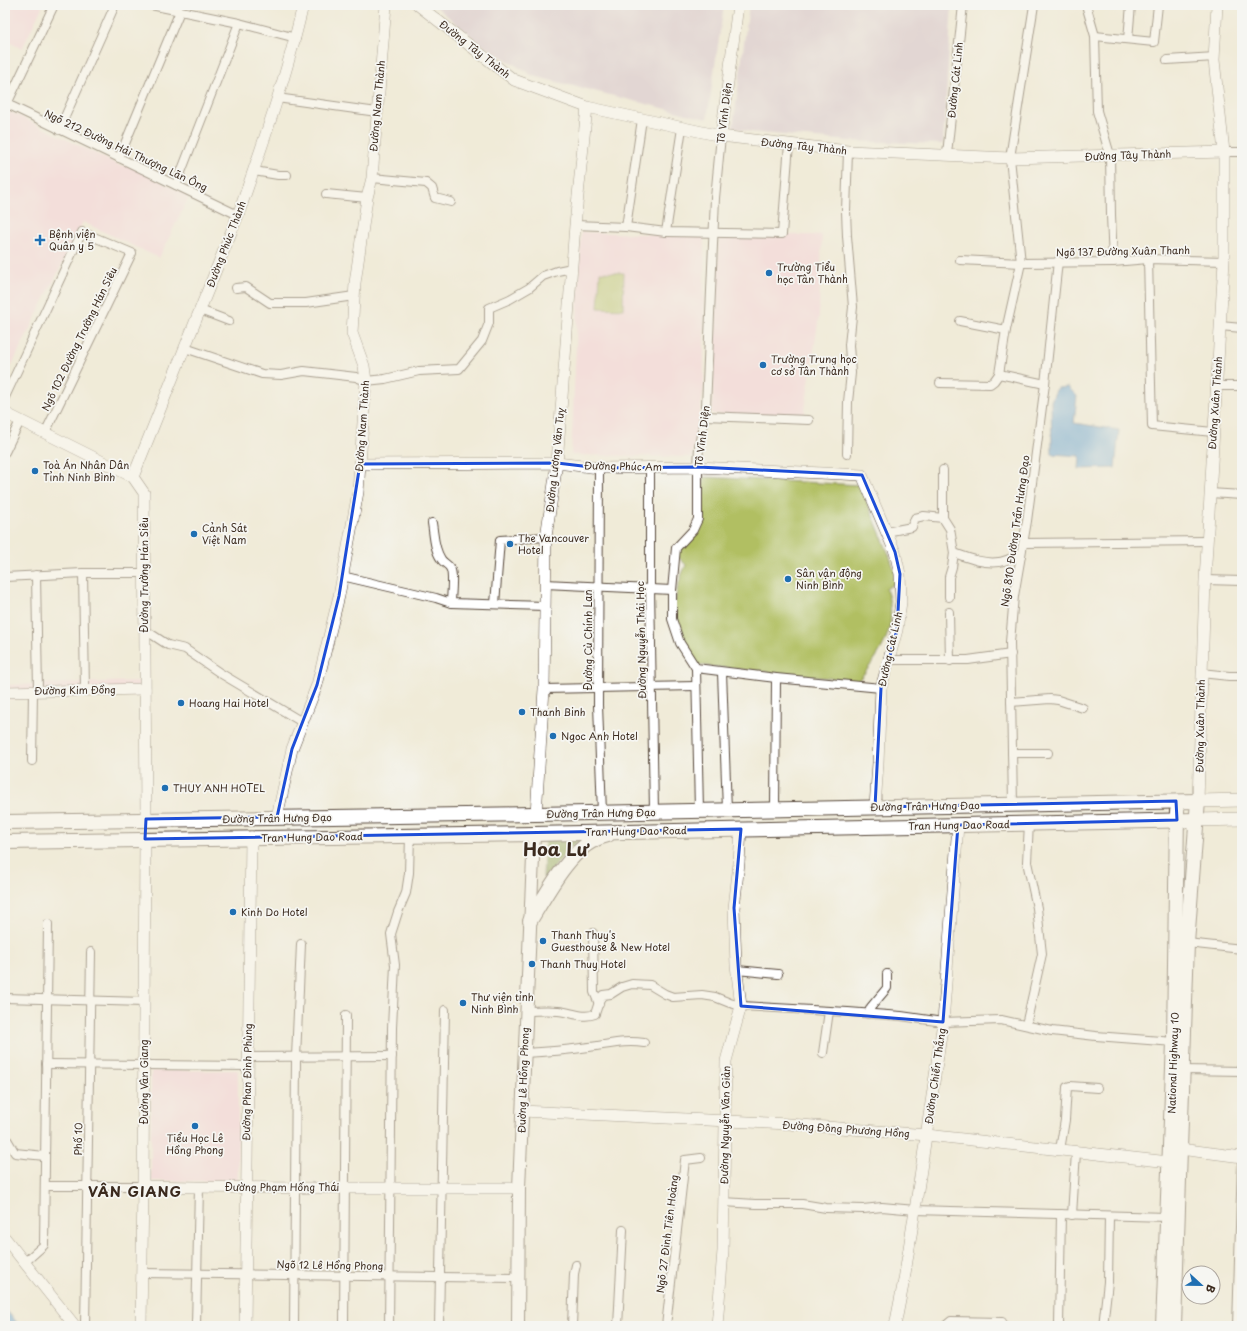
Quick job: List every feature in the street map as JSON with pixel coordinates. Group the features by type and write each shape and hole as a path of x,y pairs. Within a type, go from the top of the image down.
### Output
{"highway":[{"name":"National Highway 10","path":"1163,1326 1174,1042 1176,801"},
{"name":"Đường Trân Hưng Đạo","path":"5,822 654,812 1198,801"},
{"name":"National Highway 10","path":"1174,1326 1187,943 1198,801"},
{"path":"534,834 536,814"},
{"path":"146,819 146,839"},
{"name":"Tran Hung Dao Road","path":"5,842 534,834 1197,820"},
{"path":"530,921 548,892 575,854 593,840 616,832"}],"main road":[{"path":"1198,801 1242,800"},
{"name":"Tran Hung Dao Road","path":"1197,820 1242,819"},
{"name":"Đuờng Lê Hồng Phong","path":"518,1326 519,1188 534,834"}],"street":[{"path":"6,104 54,5"},
{"path":"59,130 115,5"},
{"path":"151,5 239,23 296,38"},
{"name":"Đường Phúc Thành","path":"133,477 238,215 254,171 296,38 303,5"},
{"name":"Đường Nam Thành","path":"278,818 292,749 317,685 339,596 358,492 366,381 364,366 352,333 354,296 367,198 372,178 386,5"},
{"name":"Đường Tây Thành","path":"418,5 514,80 587,107 721,136 848,151 947,154 1010,158 1224,152"},
{"name":"Tô Vĩnh Diện","path":"696,668 680,643 672,619 672,590 676,548 693,530 698,519 699,446 704,416 715,198 721,136 738,5"},
{"name":"Đường Cát Linh","path":"947,154 963,5"},
{"path":"940,382 990,384 999,374 1006,330 1021,263 1010,158 1034,5"},
{"path":"1086,5 1095,36 1097,111 1110,155 1110,215 1113,262"},
{"path":"1128,39 1131,5"},
{"path":"1095,36 1154,42 1158,5"},
{"name":"Đường Xuân Thành","path":"1198,801 1205,580 1224,261 1224,152 1214,60 1217,5"},
{"path":"119,158 180,11"},
{"path":"176,185 239,23"},
{"path":"1167,60 1215,57"},
{"path":"277,98 377,112"},
{"name":"Ngõ 212 Đường Hải Thượng Lãn Ông","path":"6,104 238,215"},
{"name":"Đường Lương Văn Tuỵ","path":"536,814 544,689 546,537 557,463 575,225 587,107"},
{"path":"626,227 642,119"},
{"path":"666,232 682,128"},
{"path":"575,225 626,227 666,232 782,234 789,144"},
{"path":"847,454 848,402 851,373 849,345 853,307 846,217 848,151"},
{"path":"1224,152 1242,152"},
{"path":"254,171 287,175"},
{"path":"372,178 426,183 432,188 435,198 451,202"},
{"path":"326,194 367,198"},
{"name":"Ngõ 102 Đường Trường Hán Siêu","path":"5,397 82,232 132,253 45,433"},
{"path":"1148,259 1152,426 1213,432"},
{"name":"Ngõ 137 Đường Xuân Thanh","path":"960,260 1021,263 1058,261 1113,262 1148,259 1224,261"},
{"name":"Ngõ 810 Đường Trần Hưng Đạo","path":"1013,804 1011,654 1014,596 1024,544 1045,384 1058,261"},
{"path":"185,348 262,374 281,375 304,371 356,377 366,381 384,379 419,371 459,369 482,341 489,323 489,308 510,299 529,288 543,276 572,268"},
{"path":"236,288 246,287 270,303 306,303 354,296"},
{"path":"200,310 229,322"},
{"path":"960,321 1006,330"},
{"path":"1220,326 1242,328"},
{"path":"999,374 1045,384"},
{"path":"1216,386 1242,386"},
{"name":"Đường Trường Hán Siêu","path":"5,413 133,477 144,493 146,819"},
{"path":"704,416 809,420"},
{"path":"5,452 20,421"},
{"name":"Đường Phúc Am","path":"360,464 557,463 599,468 698,467 862,475"},
{"name":"Đường Nguyễn Thái Học","path":"650,467 650,588 654,812"},
{"name":"Đường Cù Chính Lan","path":"599,468 598,688 602,812"},
{"path":"943,470 943,518 950,529 954,553 949,577 949,597"},
{"name":"Đường Cát Linh","path":"862,475 895,552 900,574 901,602 897,630 881,688 875,807"},
{"path":"1210,493 1242,495"},
{"path":"886,532 912,527 915,518 924,516 943,518"},
{"path":"432,523 438,554 442,562 450,568 452,573 451,603"},
{"path":"495,604 500,540 546,537"},
{"path":"1024,544 1207,541"},
{"path":"954,553 970,559 988,562 1000,562 1021,555"},
{"path":"5,577 83,573 144,573"},
{"path":"83,573 86,690"},
{"path":"32,762 35,691 36,575"},
{"path":"342,576 436,598 451,603 545,606"},
{"path":"1205,580 1242,581"},
{"path":"545,584 672,590"},
{"path":"949,612 950,661"},
{"path":"144,630 168,645 184,649 220,673 302,722"},
{"path":"888,660 950,661 1011,654"},
{"path":"699,811 696,668 776,678 881,688"},
{"path":"722,672 727,810"},
{"path":"1201,673 1242,676"},
{"path":"775,809 776,678"},
{"path":"544,689 696,686"},
{"name":"Đường Kim Đồng","path":"5,692 145,689"},
{"path":"1011,702 1050,698 1083,708"},
{"path":"1012,754 1048,753"},
{"path":"1026,1025 1042,954 1037,908 1027,862 1029,823"},
{"name":"Đường Chiến Thắng","path":"895,1326 904,1280 943,1022 958,825"},
{"name":"Đường Nguyễn Văn Giản","path":"717,1326 723,1251 726,1061 740,1006 734,908 741,829"},
{"path":"389,1326 392,1056 395,965 391,934 406,893 409,873 410,835"},
{"name":"Đường Phan Đình Phùng","path":"245,1326 247,1061 251,838"},
{"name":"Đường Vân Giang","path":"141,1326 146,839"},
{"path":"25,1262 44,1245 48,924"},
{"path":"593,932 594,992 599,1004"},
{"path":"1187,943 1242,949"},
{"path":"294,1326 296,1057 301,944"},
{"name":"Phố 10","path":"85,1326 91,952"},
{"path":"737,970 778,974"},
{"path":"868,1014 871,1007 887,988 887,974"},
{"path":"526,1011 560,1011 583,1016 591,1016 595,1014 600,999 603,995 611,994 622,987 632,984 650,985 673,997 702,995 715,996 740,1006 868,1014 943,1022 1001,1020 1052,1031 1174,1042"},
{"path":"5,998 144,1002"},
{"path":"439,1326 445,1010"},
{"path":"823,1053 829,1011"},
{"path":"344,1326 346,1015"},
{"path":"524,1053 552,1052 618,1042 644,1043"},
{"path":"46,1064 144,1066 296,1057 392,1056"},
{"path":"1183,1070 1242,1071"},
{"path":"1060,1150 1065,1120 1067,1087 1097,1088"},
{"name":"Đường Đông Phương Hồng","path":"522,1111 788,1124 926,1135 1169,1162"},
{"path":"5,1136 16,1154 45,1156"},
{"path":"1180,1149 1242,1156"},
{"path":"1072,1215 1076,1152"},
{"name":"Ngõ 27 Đinh Tiên Hoàng","path":"666,1326 685,1160 702,1158"},
{"path":"1237,1326 1242,1161"},
{"name":"Đường Phạm Hống Thái","path":"45,1186 519,1188"},
{"path":"196,1326 199,1187"},
{"path":"724,1202 755,1204 802,1204 826,1208 863,1209 882,1207 915,1210 1167,1218"},
{"path":"1059,1326 1061,1214"},
{"path":"1103,1326 1108,1282 1109,1216"},
{"path":"618,1326 623,1230"},
{"path":"5,1238 75,1326"},
{"path":"572,1326 576,1265"},
{"name":"Ngõ 12 Lê Hồng Phong","path":"142,1273 518,1278"},
{"path":"945,1326 951,1321 1002,1322"}],"highlighted area":[{"path":"557,463 599,468 698,467 862,475 895,552 900,574 897,630 881,688 875,807 1176,801 1177,820 958,825 943,1022 741,1006 734,908 741,829 145,839 146,819 277,817 292,749 317,685 339,596 360,464"}],"shaded area":[{"path":"5,5 43,5 22,49 5,40"},
{"path":"434,5 724,5 707,119 533,76 481,44"},
{"path":"749,5 952,5 943,144 849,141 751,132 733,127"},
{"name":"Bệnh viện Quân y 5","path":"5,109 123,167 125,163 189,196 159,258 83,222 5,379"},
{"path":"581,232 704,236 704,389 692,457 571,455"},
{"path":"719,235 822,235 819,316 804,417 712,414"},
{"path":"140,681 140,695 5,699 5,685"},
{"name":"Tiểu Học Lê Hồng Phong","path":"238,1070 238,1181 151,1181 151,1071"}],"green space":[{"path":"600,272 624,273 623,309 598,308"},
{"name":"Sân vận động Ninh Bình","path":"703,477 860,485 890,557 898,581 886,589 890,603 891,615 886,639 881,650 858,681 697,665 682,641 676,622 675,602 679,583 686,565 677,556 680,547 703,524"},
{"path":"580,839 566,852 547,877 543,877 545,840"}],"water":[{"path":"1068,387 1077,396 1074,423 1119,430 1115,468 1079,469 1080,456 1052,454 1051,401 1057,388"},
{"path":"5,1309 20,1326 5,1326"}],"place":[{"name":"Bệnh viện Quân y 5","path":"40,240"},
{"name":"Trường Tiểu học Tân Thành","path":"769,273"},
{"name":"Trường Trung học cơ sở Tân Thành","path":"763,365"},
{"name":"Toà Án Nhân Dân Tỉnh Ninh Bình","path":"35,471"},
{"name":"Cảnh Sát Việt Nam","path":"194,534"},
{"name":"The Vancouver Hotel","path":"510,544"},
{"name":"Sân vận động Ninh Bình","path":"788,579"},
{"name":"Hoang Hai Hotel","path":"181,703"},
{"name":"Thanh Binh","path":"522,712"},
{"name":"Ngoc Anh Hotel","path":"553,736"},
{"name":"THUY ANH HOTEL","path":"165,788"},
{"name":"Kinh Do Hotel","path":"233,912"},
{"name":"Thanh Thuy's Guesthouse & New Hotel","path":"543,941"},
{"name":"Thanh Thuy Hotel","path":"532,964"},
{"name":"Thư viện tỉnh Ninh Bình","path":"463,1003"},
{"name":"Tiểu Học Lê Hồng Phong","path":"195,1126"}],"district":[{"name":"Hoa Lư","path":"556,850"},
{"name":"VÂN GIANG","path":"135,1192"}]}
